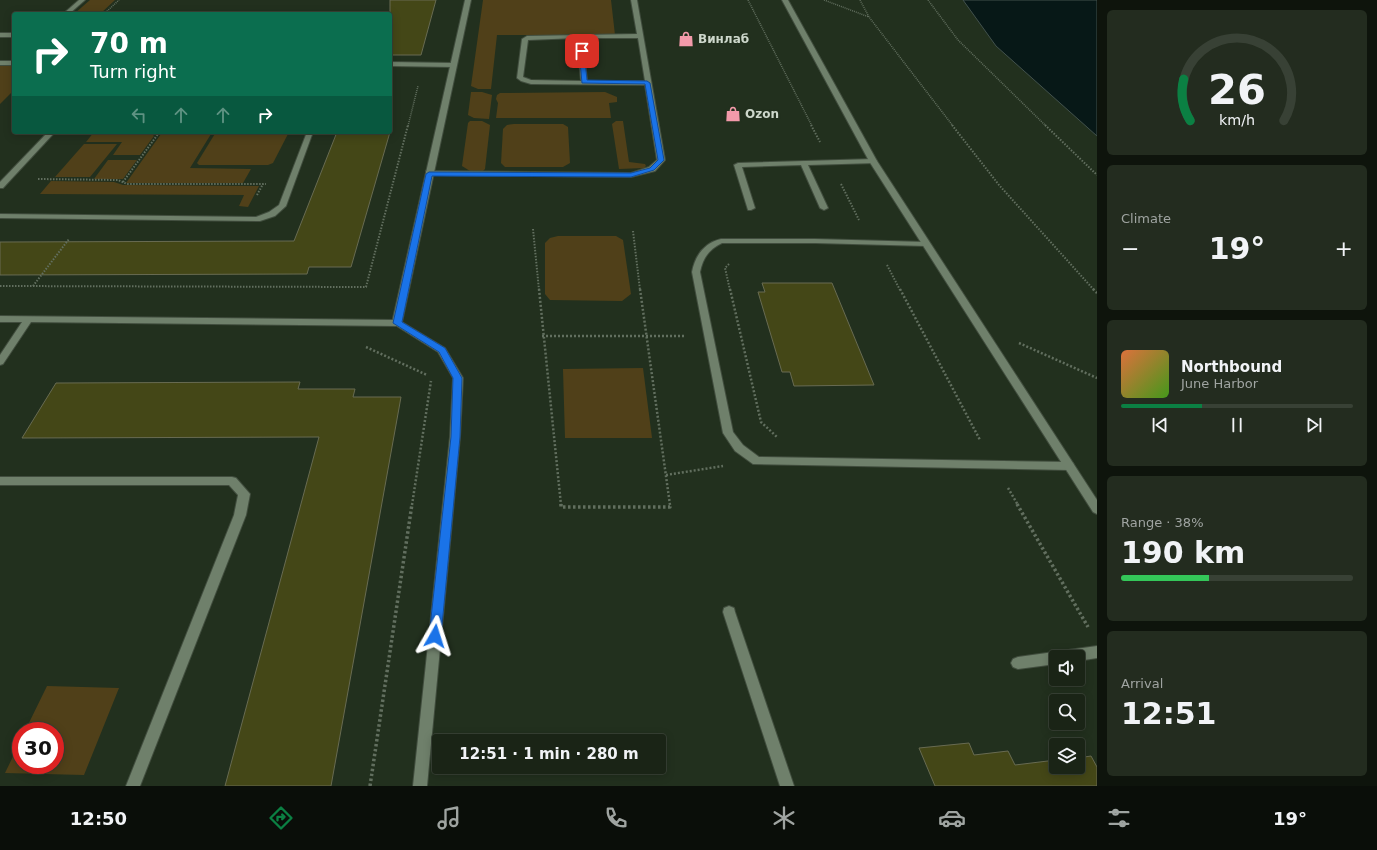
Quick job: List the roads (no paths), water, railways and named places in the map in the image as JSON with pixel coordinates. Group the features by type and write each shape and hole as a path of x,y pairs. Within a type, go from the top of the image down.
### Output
{"street":[{"path":"68,12 82,0"},
{"path":"397,323 468,0"},
{"path":"429,174 631,175 652,169 661,160 634,0"},
{"path":"785,0 873,161 1097,509"},
{"path":"0,35 12,35"},
{"path":"580,36 584,82"},
{"path":"639,36 536,37 525,39 520,78 531,82 647,83"},
{"path":"0,63 12,63"},
{"path":"392,64 453,65"},
{"path":"0,186 50,134"},
{"path":"0,216 257,219 272,214 282,206 309,134"},
{"path":"751,208 738,165 873,161"},
{"path":"804,164 824,208"},
{"path":"926,244 721,241 710,245 697,262 696,272 728,433 739,448 757,461 1069,466"},
{"path":"0,319 397,323 442,350 458,378 455,437 420,786"},
{"path":"0,362 28,320"},
{"path":"0,481 232,481 244,494 240,515 133,786"},
{"path":"729,612 787,786"},
{"path":"1085,654 1097,652"},
{"path":"1018,663 1049,659"}],"place":[{"name":"Винлаб","path":"686,39"},
{"name":"Ozon","path":"733,114"}]}
